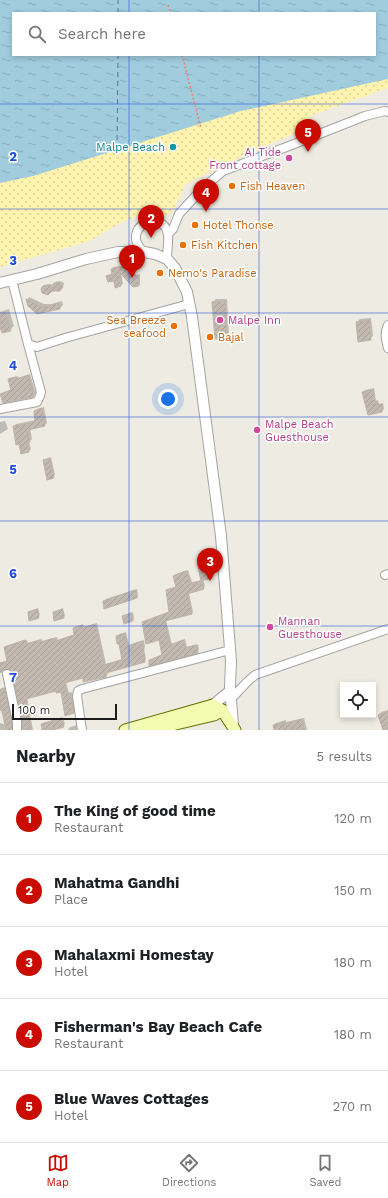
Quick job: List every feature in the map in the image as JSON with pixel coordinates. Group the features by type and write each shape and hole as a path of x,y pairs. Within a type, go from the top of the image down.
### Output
{"main road":[{"path":"217,707 234,728"},
{"path":"125,730 217,707"},
{"path":"150,730 214,715 217,707"}],"street":[{"path":"168,234 179,214 202,189 223,171 365,116 385,110 388,112"},
{"path":"144,252 137,243 137,232 143,224 153,221 158,222 166,229 168,234 167,259"},
{"path":"155,254 160,252 167,244"},
{"path":"0,283 37,274 86,258 118,252 144,252 155,254 167,259 175,268 187,292 190,304 222,536 234,728"},
{"path":"0,409 37,402 40,396 12,280"},
{"path":"28,344 37,347 190,304"},
{"path":"388,325 386,329 388,348"},
{"path":"217,707 255,675 388,630"},
{"path":"82,730 77,696 78,692 82,689 230,650"},
{"path":"7,674 17,722 17,730"}],"path":[{"path":"168,5 171,12"},
{"path":"182,56 201,128"}],"sand":[{"name":"Malpe Beach","path":"388,60 388,88 310,116 302,130 226,164 186,184 172,212 159,220 140,215 116,225 90,241 0,267 0,171"}],"water":[{"path":"0,0 388,0 388,79 241,111 33,176 0,183"}],"building":[{"path":"125,266 135,276 138,275 139,286 133,287 120,273 121,286 115,288 114,281 108,282 106,276 112,274 111,269"},
{"path":"58,282 63,287 60,291 52,291 48,295 42,293 41,289 43,286 51,286"},
{"path":"26,299 41,307 48,307 59,303 60,309 37,314 28,306"},
{"name":"Malpe Inn","path":"212,302 225,302 227,339 215,339"},
{"path":"5,312 11,331 2,333 0,327 0,314"},
{"path":"369,320 371,340 358,342 356,322"},
{"path":"28,375 34,395 33,397 3,403 0,394 11,390 8,379 16,377 17,379"},
{"path":"373,390 375,402 377,401 377,405 382,404 382,412 368,415 362,392"},
{"path":"42,408 45,426 28,430 30,442 27,443 29,452 21,454 19,444 16,445 13,426 35,422 34,411"},
{"path":"50,458 54,478 47,480 43,460"},
{"path":"210,564 212,578 201,581 198,567"},
{"path":"186,571 191,584 201,581 204,589 187,594 192,614 165,621 165,623 170,645 183,640 185,648 196,645 198,653 149,666 149,660 162,655 159,640 146,644 142,622 169,612 166,590 176,587 173,576"},
{"path":"135,590 137,598 104,609 103,601"},
{"path":"37,609 39,618 29,621 28,612"},
{"path":"62,609 64,618 54,621 53,612"},
{"path":"131,613 133,621 124,624 122,616"},
{"path":"95,624 104,665 122,660 116,636 124,633 128,646 142,641 144,650 142,650 145,662 106,673 106,677 83,682 83,678 64,683 67,694 70,693 74,713 65,716 61,692 56,693 56,691 26,699 31,730 22,730 22,721 12,673 10,670 6,669 0,673 0,663 7,661 4,647 25,640 26,644 55,638 56,641 74,635 73,628 82,625 82,628"},
{"path":"4,688 12,723 12,730 6,730 0,702 0,690"},
{"path":"388,711 388,730 383,730 378,715"},
{"path":"61,718 64,727 53,730 42,730 41,724"},
{"path":"302,719 304,730 274,730 273,725 284,722 285,724"}],"ferry route":[{"path":"118,0 118,12"},
{"path":"117,149 118,56"}],"place":[{"name":"Malpe Beach","path":"173,147"},
{"name":"Blue Waves Cottages","path":"308,152"},
{"name":"AI Tide Front cottage","path":"289,158"},
{"name":"Fish Heaven","path":"232,186"},
{"name":"Fisherman's Bay Beach Cafe","path":"206,212"},
{"name":"Hotel Thonse","path":"195,225"},
{"name":"Mahatma Gandhi","path":"151,238"},
{"name":"Fish Kitchen","path":"183,245"},
{"name":"Nemo's Paradise","path":"160,273"},
{"name":"The King of good time","path":"132,278"},
{"name":"Malpe Inn","path":"220,320"},
{"name":"Sea Breeze seafood","path":"174,326"},
{"name":"Bajal","path":"210,337"},
{"name":"Malpe Beach Guesthouse","path":"257,430"},
{"name":"Mahalaxmi Homestay","path":"210,581"},
{"name":"Mannan Guesthouse","path":"270,627"}]}
